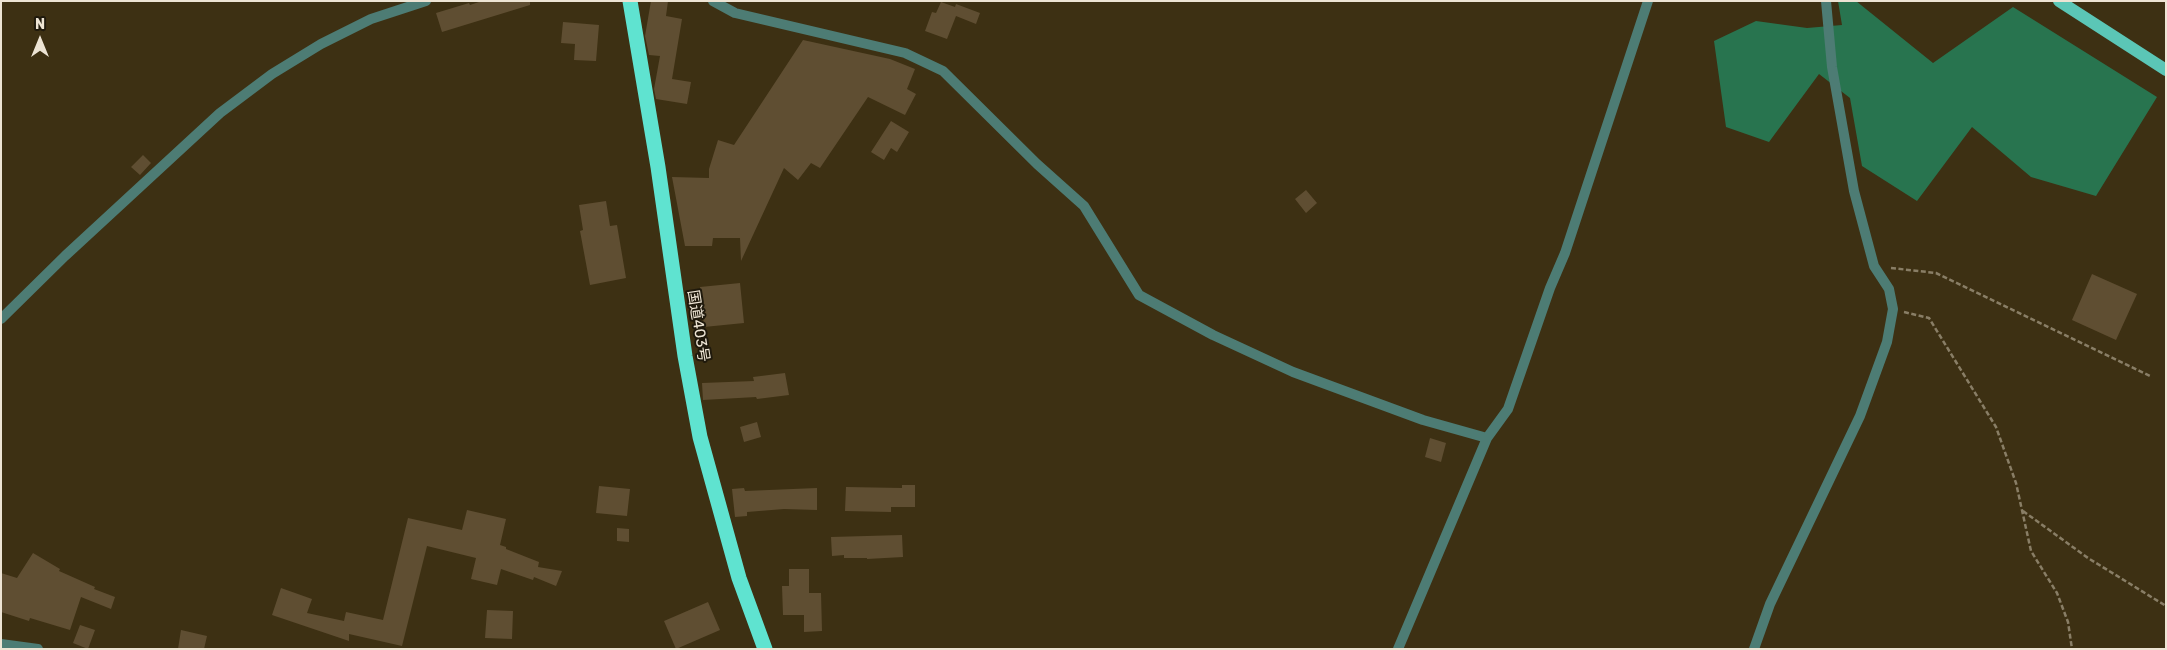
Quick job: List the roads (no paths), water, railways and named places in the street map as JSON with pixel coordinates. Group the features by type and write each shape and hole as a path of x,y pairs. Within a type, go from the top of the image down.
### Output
{"highway":[{"name":"国道403号","path":"630,1 658,167 684,356 700,437 739,578 765,649"}],"main road":[{"path":"2059,1 2166,70"}],"street":[{"path":"1,319 65,256 220,113 272,74 321,44 371,19 426,1"},
{"path":"713,1 735,13 905,53 943,71 1037,164 1084,206 1139,296 1213,336 1293,372 1423,420 1487,438"},
{"path":"1398,649 1487,438 1508,409 1550,288 1565,253 1648,1"},
{"path":"1754,649 1770,604 1860,416 1887,342 1893,309 1889,289 1874,266 1854,191 1832,67 1826,1"},
{"path":"1,644 38,649"}]}
